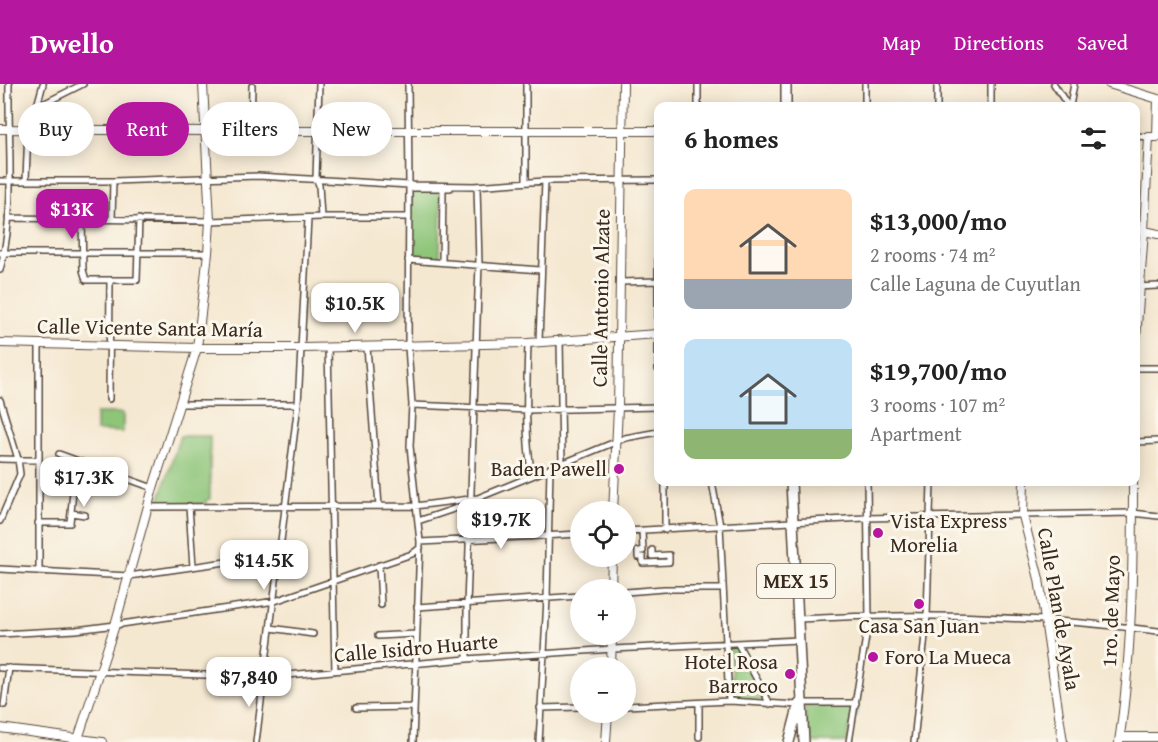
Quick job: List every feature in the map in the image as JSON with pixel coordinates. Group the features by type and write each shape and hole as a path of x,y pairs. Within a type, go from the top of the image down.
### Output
{"main road":[{"path":"786,84 786,102"},
{"name":"MEX 15","path":"791,486 804,742"},
{"name":"MEX 15","path":"789,742 801,703"}],"street":[{"path":"0,270 8,218 9,181 4,129 9,84"},
{"path":"38,102 43,84"},
{"path":"47,102 83,84"},
{"path":"203,84 203,102"},
{"path":"318,102 319,84"},
{"path":"408,84 408,346 412,405 410,446 420,545 413,742"},
{"path":"526,84 526,182"},
{"name":"Calle Antonio Alzate","path":"613,501 618,408 623,84"},
{"path":"698,84 698,102"},
{"path":"865,84 865,102"},
{"path":"937,84 937,102"},
{"path":"991,84 991,102"},
{"path":"1054,84 1066,102"},
{"path":"1070,102 1074,84"},
{"path":"1109,84 1124,86 1158,99 1140,263"},
{"path":"251,102 252,85"},
{"path":"94,130 201,131"},
{"path":"392,132 654,131"},
{"path":"1140,136 1155,137"},
{"path":"27,156 27,180"},
{"path":"77,740 115,625 153,488 197,348 210,221 206,156"},
{"path":"316,156 321,218"},
{"path":"0,181 113,181 258,176 316,178 443,189 526,182 654,180"},
{"path":"111,219 113,181"},
{"path":"539,341 545,182"},
{"path":"409,187 477,186"},
{"path":"467,659 469,540 474,500 473,408 479,264 477,186"},
{"path":"442,262 443,189"},
{"path":"8,218 210,221 409,217"},
{"path":"82,219 84,278 86,280 137,280 139,219"},
{"path":"256,742 298,404 303,348 308,219"},
{"path":"1140,230 1158,234"},
{"path":"2,253 139,251 208,253"},
{"path":"408,260 540,270"},
{"path":"109,399 111,280"},
{"path":"620,282 654,281"},
{"path":"1140,287 1158,286"},
{"name":"Calle Vicente Santa María","path":"0,343 303,348 528,343 654,334"},
{"path":"560,339 562,464"},
{"path":"528,343 527,410 532,476"},
{"path":"39,344 39,572"},
{"path":"328,347 335,671"},
{"path":"367,347 379,506"},
{"path":"1140,368 1158,368"},
{"path":"0,400 18,459 20,478 0,521"},
{"path":"181,404 298,404"},
{"path":"412,405 527,410 654,407"},
{"path":"418,521 616,442 654,433"},
{"path":"1140,442 1158,441"},
{"path":"59,454 153,488"},
{"path":"0,459 39,460"},
{"path":"538,742 547,599 550,468"},
{"path":"665,486 665,530"},
{"path":"713,486 720,526 729,701"},
{"path":"849,742 869,616 867,486"},
{"path":"914,742 927,616 931,486"},
{"name":"Calle Plan de Ayala","path":"1024,486 1023,516 1039,579 1063,742"},
{"name":"1ro. de Mayo","path":"1120,740 1130,628 1133,486"},
{"path":"38,523 70,523 74,491"},
{"path":"148,507 415,506 474,500"},
{"path":"189,506 193,567"},
{"path":"71,513 85,515"},
{"path":"636,531 868,518 1133,513 1158,516"},
{"path":"642,531 643,551 638,551 638,557 643,557 643,563 669,562 669,555 652,556 652,550"},
{"path":"0,634 76,630 275,601 412,554 420,545 570,535"},
{"path":"0,569 129,576 281,554"},
{"path":"379,565 381,605"},
{"path":"636,591 722,589"},
{"path":"417,607 570,597"},
{"path":"798,619 972,616 1045,620 1158,631"},
{"path":"271,628 313,634"},
{"path":"378,636 416,634"},
{"name":"Calle Isidro Huarte","path":"0,668 265,677 467,659 799,640"},
{"path":"738,644 770,704"},
{"path":"612,657 613,645"},
{"path":"3,705 9,668"},
{"path":"636,706 729,701 770,704 856,703"},
{"path":"699,703 699,737"},
{"path":"356,708 414,707"},
{"path":"540,708 570,707"},
{"path":"606,742 607,723"},
{"path":"0,728 102,742"},
{"path":"1120,740 1158,737"}],"green space":[{"path":"412,191 441,192 440,260 411,257"},
{"path":"96,413 123,413 123,432 96,431"},
{"path":"180,436 210,436 210,499 206,500 206,504 158,504"},
{"path":"730,647 736,647 765,700 734,697"},
{"path":"847,705 853,709 847,742 807,742 805,706"}],"waterway":[{"path":"856,718 860,692"}],"place":[{"name":"Baden Pawell","path":"619,469"},
{"name":"Vista Express Morelia","path":"878,533"},
{"name":"Casa San Juan","path":"919,604"},
{"name":"Foro La Mueca","path":"873,657"},
{"name":"Hotel Rosa Barroco","path":"790,674"}]}
